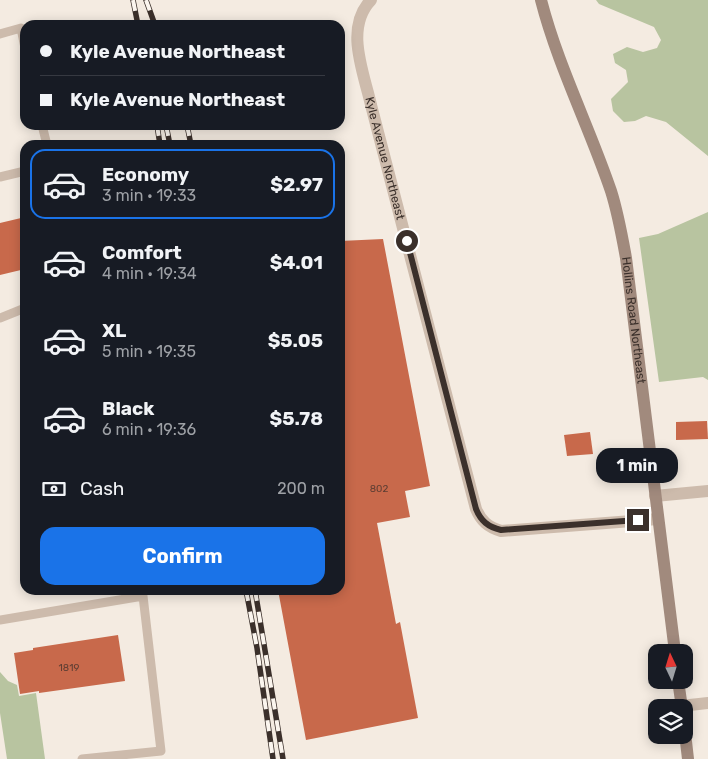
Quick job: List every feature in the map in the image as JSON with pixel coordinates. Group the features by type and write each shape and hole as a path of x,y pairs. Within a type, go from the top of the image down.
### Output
{"main road":[{"name":"Hollins Road Northeast","path":"541,0 563,73 608,182 619,219 626,258 674,644"},
{"path":"686,744 688,759"}],"street":[{"name":"Kyle Avenue Northeast","path":"370,0 359,18 358,50 479,516 486,524 501,530 658,519"},
{"path":"655,496 708,491"},
{"path":"693,705 708,703"}],"lane":[{"path":"0,34 20,28"},
{"path":"0,177 20,171"},
{"path":"0,318 20,310"},
{"path":"0,620 143,596 161,750 82,759"}],"green space":[{"path":"596,0 708,0 708,156 666,122 646,116 635,121 624,122 613,111 611,99 628,82 626,70 615,63 613,54 627,47 643,52 657,48 661,40 654,27 599,4"},
{"path":"708,212 708,380 703,377 659,382 639,238 658,234"},
{"path":"0,672 8,681 17,685 19,696 36,693 45,759 7,759 0,713"}],"building":[{"path":"20,218 20,270 0,275 0,223"},
{"path":"383,239 430,486 405,491 410,517 377,523 396,624 400,622 418,718 306,740 279,595 345,595 345,241"},
{"path":"707,421 708,439 676,440 676,422"},
{"path":"590,432 593,454 567,456 564,435"},
{"path":"118,635 125,681 20,694 14,653 33,650 33,648"}],"railway":[{"path":"133,0 137,20"},
{"path":"146,0 153,20"},
{"path":"158,130 159,140"},
{"path":"167,130 169,140"},
{"path":"188,130 190,140"},
{"path":"247,595 257,648 273,759"},
{"path":"256,595 283,759"}],"route":[{"path":"407,241 479,516 486,524 501,530 638,520"}]}
